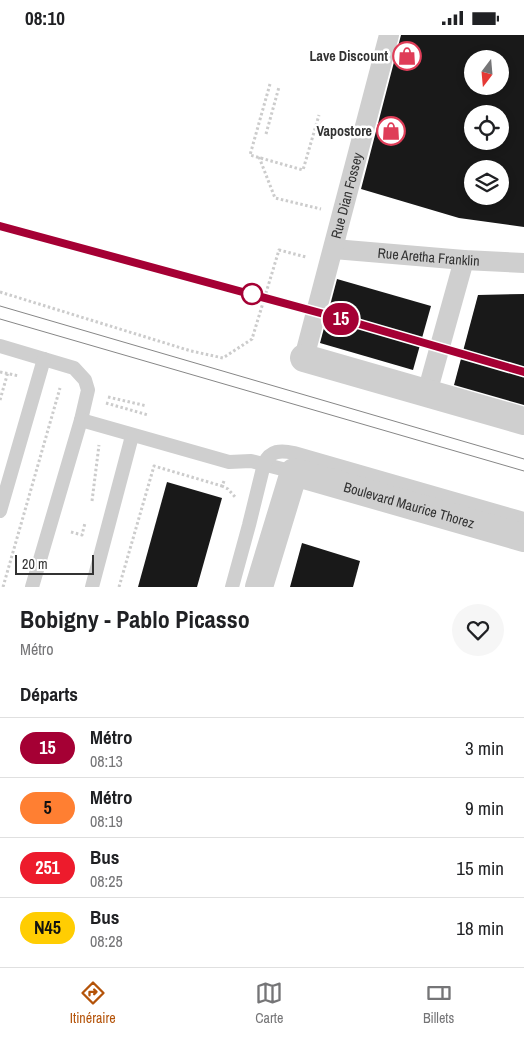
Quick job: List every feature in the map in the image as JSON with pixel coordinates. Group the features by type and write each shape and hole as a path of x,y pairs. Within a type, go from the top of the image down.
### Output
{"street":[{"name":"Rue Dian Fossey","path":"304,358 389,35"},
{"name":"Rue Aretha Franklin","path":"334,249 524,263"},
{"path":"427,393 464,260"},
{"path":"304,358 524,421"},
{"path":"259,587 294,472"},
{"name":"Boulevard Maurice Thorez","path":"294,472 524,538"}],"lane":[{"path":"0,346 74,368 79,372 87,385 87,397 81,421 32,587"},
{"path":"0,511 44,359"},
{"path":"81,421 229,462 251,461 294,472"},
{"path":"92,587 132,436"},
{"path":"232,587 250,525 264,464 275,451 286,451 524,519"}],"path":[{"path":"270,84 250,155 303,170 318,115"},
{"path":"266,134 279,87"},
{"path":"259,157 275,198 321,210"},
{"path":"319,218 324,201"},
{"path":"0,292 191,351 223,358 252,339 279,251 306,257 309,249"},
{"path":"0,372 38,381 155,417"},
{"path":"0,400 8,373"},
{"path":"3,587 60,388"},
{"path":"109,396 147,406"},
{"path":"119,587 154,466 222,486"},
{"path":"71,532 82,535 87,517"}],"building":[{"path":"401,35 524,35 524,227 459,218 361,189"},
{"path":"337,279 431,306 413,370 320,343"},
{"path":"524,294 524,405 454,385 478,295"},
{"path":"167,482 222,498 197,587 138,587"},
{"path":"302,543 360,561 353,587 290,587"}],"tram line":[{"path":"0,306 524,459"},
{"path":"0,319 524,471"}],"metro line":[{"name":"15","path":"0,226 335,317 524,372"}],"place":[{"name":"Lave Discount","path":"407,56"},
{"name":"Vapostore","path":"391,131"}]}
